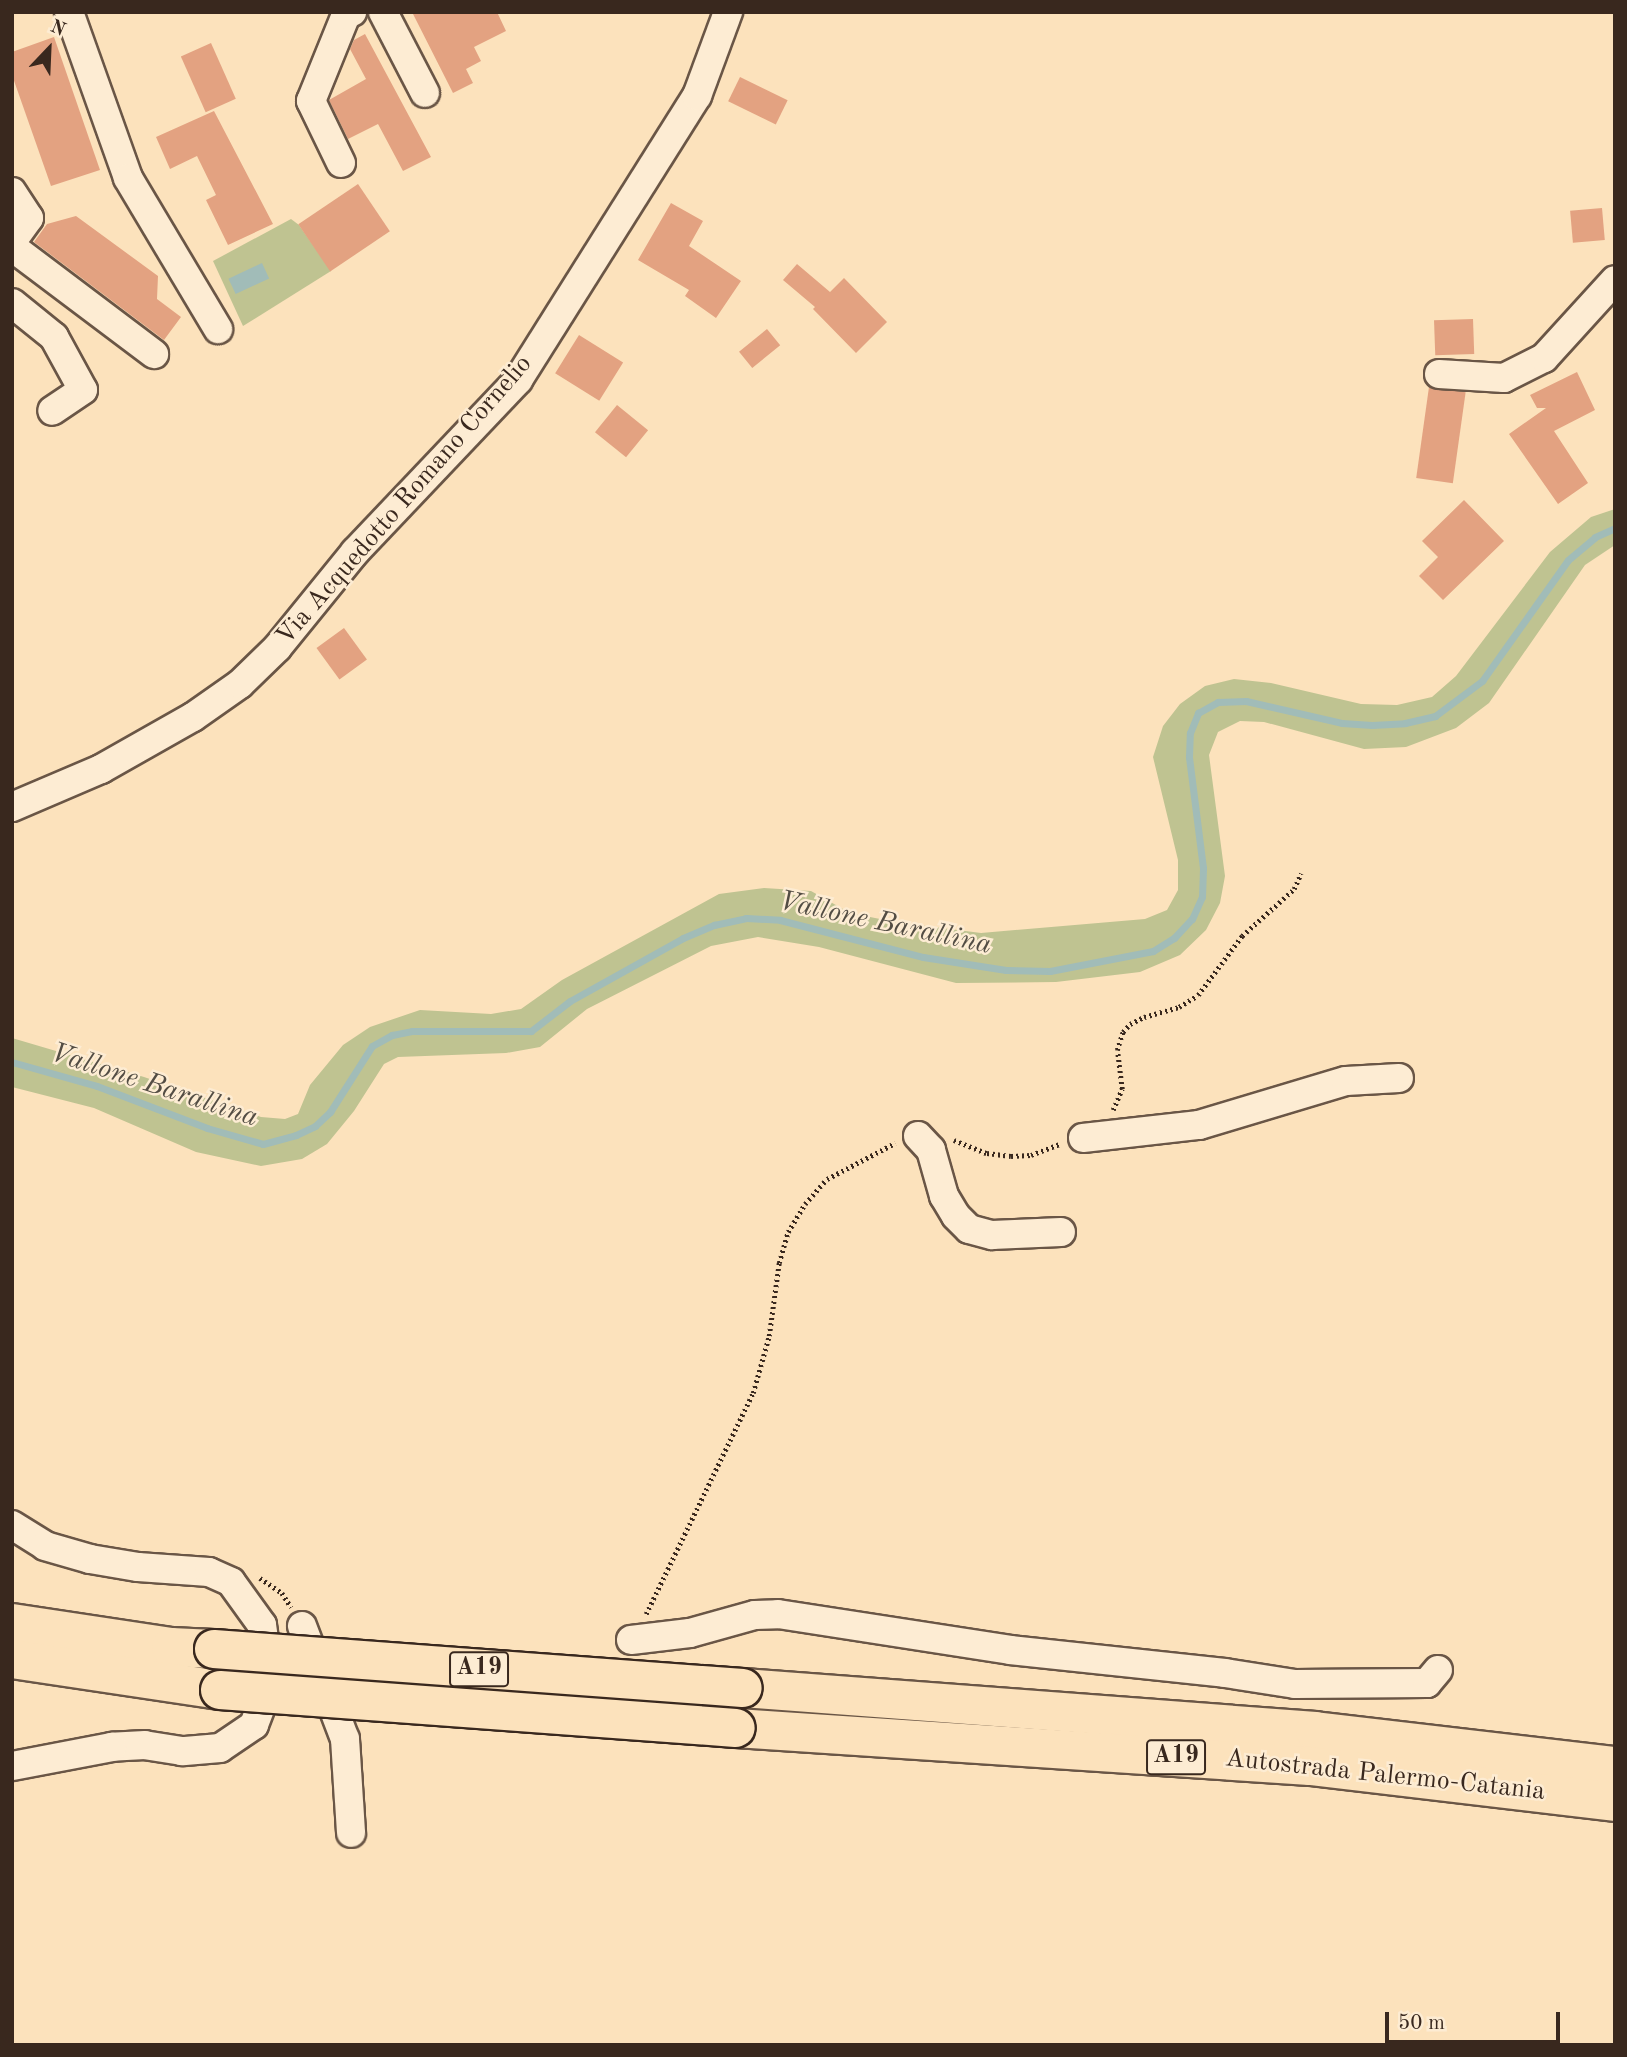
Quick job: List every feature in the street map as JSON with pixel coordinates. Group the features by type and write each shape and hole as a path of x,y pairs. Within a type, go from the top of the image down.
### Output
{"highway":[{"path":"12,1606 106,1626 171,1647"},
{"name":"A19","path":"12,1623 171,1647"},
{"name":"Autostrada Palermo-Catania","path":"171,1647 1315,1731 1615,1766"},
{"name":"Autostrada Palermo-Catania","path":"12,1659 220,1690 1310,1766 1615,1802"}],"street":[{"path":"69,12 128,178 218,329"},
{"path":"341,163 311,101 346,15 352,12"},
{"path":"383,12 425,93"},
{"name":"Via Acquedotto Romano Cornelio","path":"12,807 101,769 192,717 240,684 277,648 355,552 518,380 697,96 728,12"},
{"path":"12,192 29,218 12,241"},
{"path":"12,247 154,354"},
{"path":"1439,374 1504,377 1544,358 1615,280"},
{"path":"12,303 54,337 83,390 52,411"},
{"path":"1083,1138 1199,1125 1346,1080 1399,1078"},
{"path":"918,1136 932,1150 944,1196 956,1216 969,1229 992,1235 1061,1232"},
{"path":"12,1525 46,1546 90,1559 138,1567 209,1572 231,1582 262,1625 268,1667 265,1696 254,1725 220,1748 182,1751 145,1745 112,1747 12,1766"},
{"path":"631,1640 690,1633 755,1615 778,1614 1010,1650 1226,1673 1295,1684 1427,1683 1438,1670"},
{"path":"303,1626 345,1739 351,1833"}],"path":[{"path":"631,1640 659,1591 700,1499 753,1393 769,1336 779,1263 788,1232 804,1204 827,1179 902,1139 938,1135 987,1153 1011,1156 1031,1155 1083,1138 1099,1127 1115,1107 1122,1088 1117,1050 1123,1032 1144,1017 1179,1007 1198,995 1242,936 1294,889 1301,873"}],"green space":[{"path":"291,219 299,225 331,271 243,326 213,261"},
{"path":"1615,509 1615,545 1585,565 1489,703 1456,728 1406,747 1364,749 1264,722 1240,721 1218,732 1209,755 1225,876 1220,903 1206,930 1180,955 1140,972 1056,982 956,983 819,947 758,937 711,946 587,1009 540,1047 506,1053 398,1057 384,1064 354,1111 327,1144 302,1159 261,1166 196,1152 94,1108 12,1087 12,1038 144,1077 261,1117 285,1119 298,1114 310,1085 343,1045 370,1027 420,1010 491,1014 521,1009 562,980 719,894 764,888 811,891 850,913 895,922 981,933 1145,919 1167,910 1178,890 1178,860 1153,757 1163,726 1180,704 1205,686 1234,679 1271,683 1361,704 1397,705 1432,697 1456,676 1550,552 1591,517"}],"water":[{"path":"262,263 269,278 236,294 228,279"}],"building":[{"path":"412,12 497,12 506,31 474,47 481,61 466,69 473,83 453,93"},
{"path":"365,34 431,157 403,171 378,124 348,139 329,100 366,79 350,49 354,40"},
{"path":"54,37 100,170 51,186 12,75 12,52"},
{"path":"211,43 236,99 206,112 181,56"},
{"path":"740,77 788,100 776,125 728,101"},
{"path":"214,111 273,224 228,245 206,200 216,195 197,156 170,169 156,137"},
{"path":"358,184 390,231 330,272 298,224"},
{"path":"671,203 703,221 689,246 741,281 716,318 685,296 689,290 638,260"},
{"path":"1602,208 1605,240 1573,243 1570,211"},
{"path":"76,216 158,276 157,299 181,317 164,340 34,242 47,224"},
{"path":"797,264 830,292 844,278 887,322 856,353 813,309 815,307 783,280"},
{"path":"1473,319 1474,354 1435,355 1434,320"},
{"path":"767,329 780,345 752,368 739,352"},
{"path":"579,335 623,363 599,401 555,373"},
{"path":"1577,372 1595,410 1554,431 1588,483 1558,504 1509,434 1546,408 1537,408 1530,395"},
{"path":"1429,387 1466,392 1453,483 1416,478"},
{"path":"617,405 648,430 626,457 595,432"},
{"path":"1464,500 1504,541 1443,600 1419,576 1438,557 1422,541"},
{"path":"344,628 367,660 339,680 316,648"}],"waterway":[{"name":"Vallone Barallina","path":"12,1062 97,1086 207,1128 263,1144 296,1135 315,1126 330,1112 372,1046 392,1035 412,1031 531,1031 570,1001 683,938 714,925 746,918 780,920 923,957 1006,970 1050,971 1153,951 1174,938 1192,919 1202,897 1203,868 1189,757 1190,733 1198,713 1218,702 1246,701 1342,723 1405,723 1435,716 1482,681 1568,560 1595,537 1615,528"}]}
